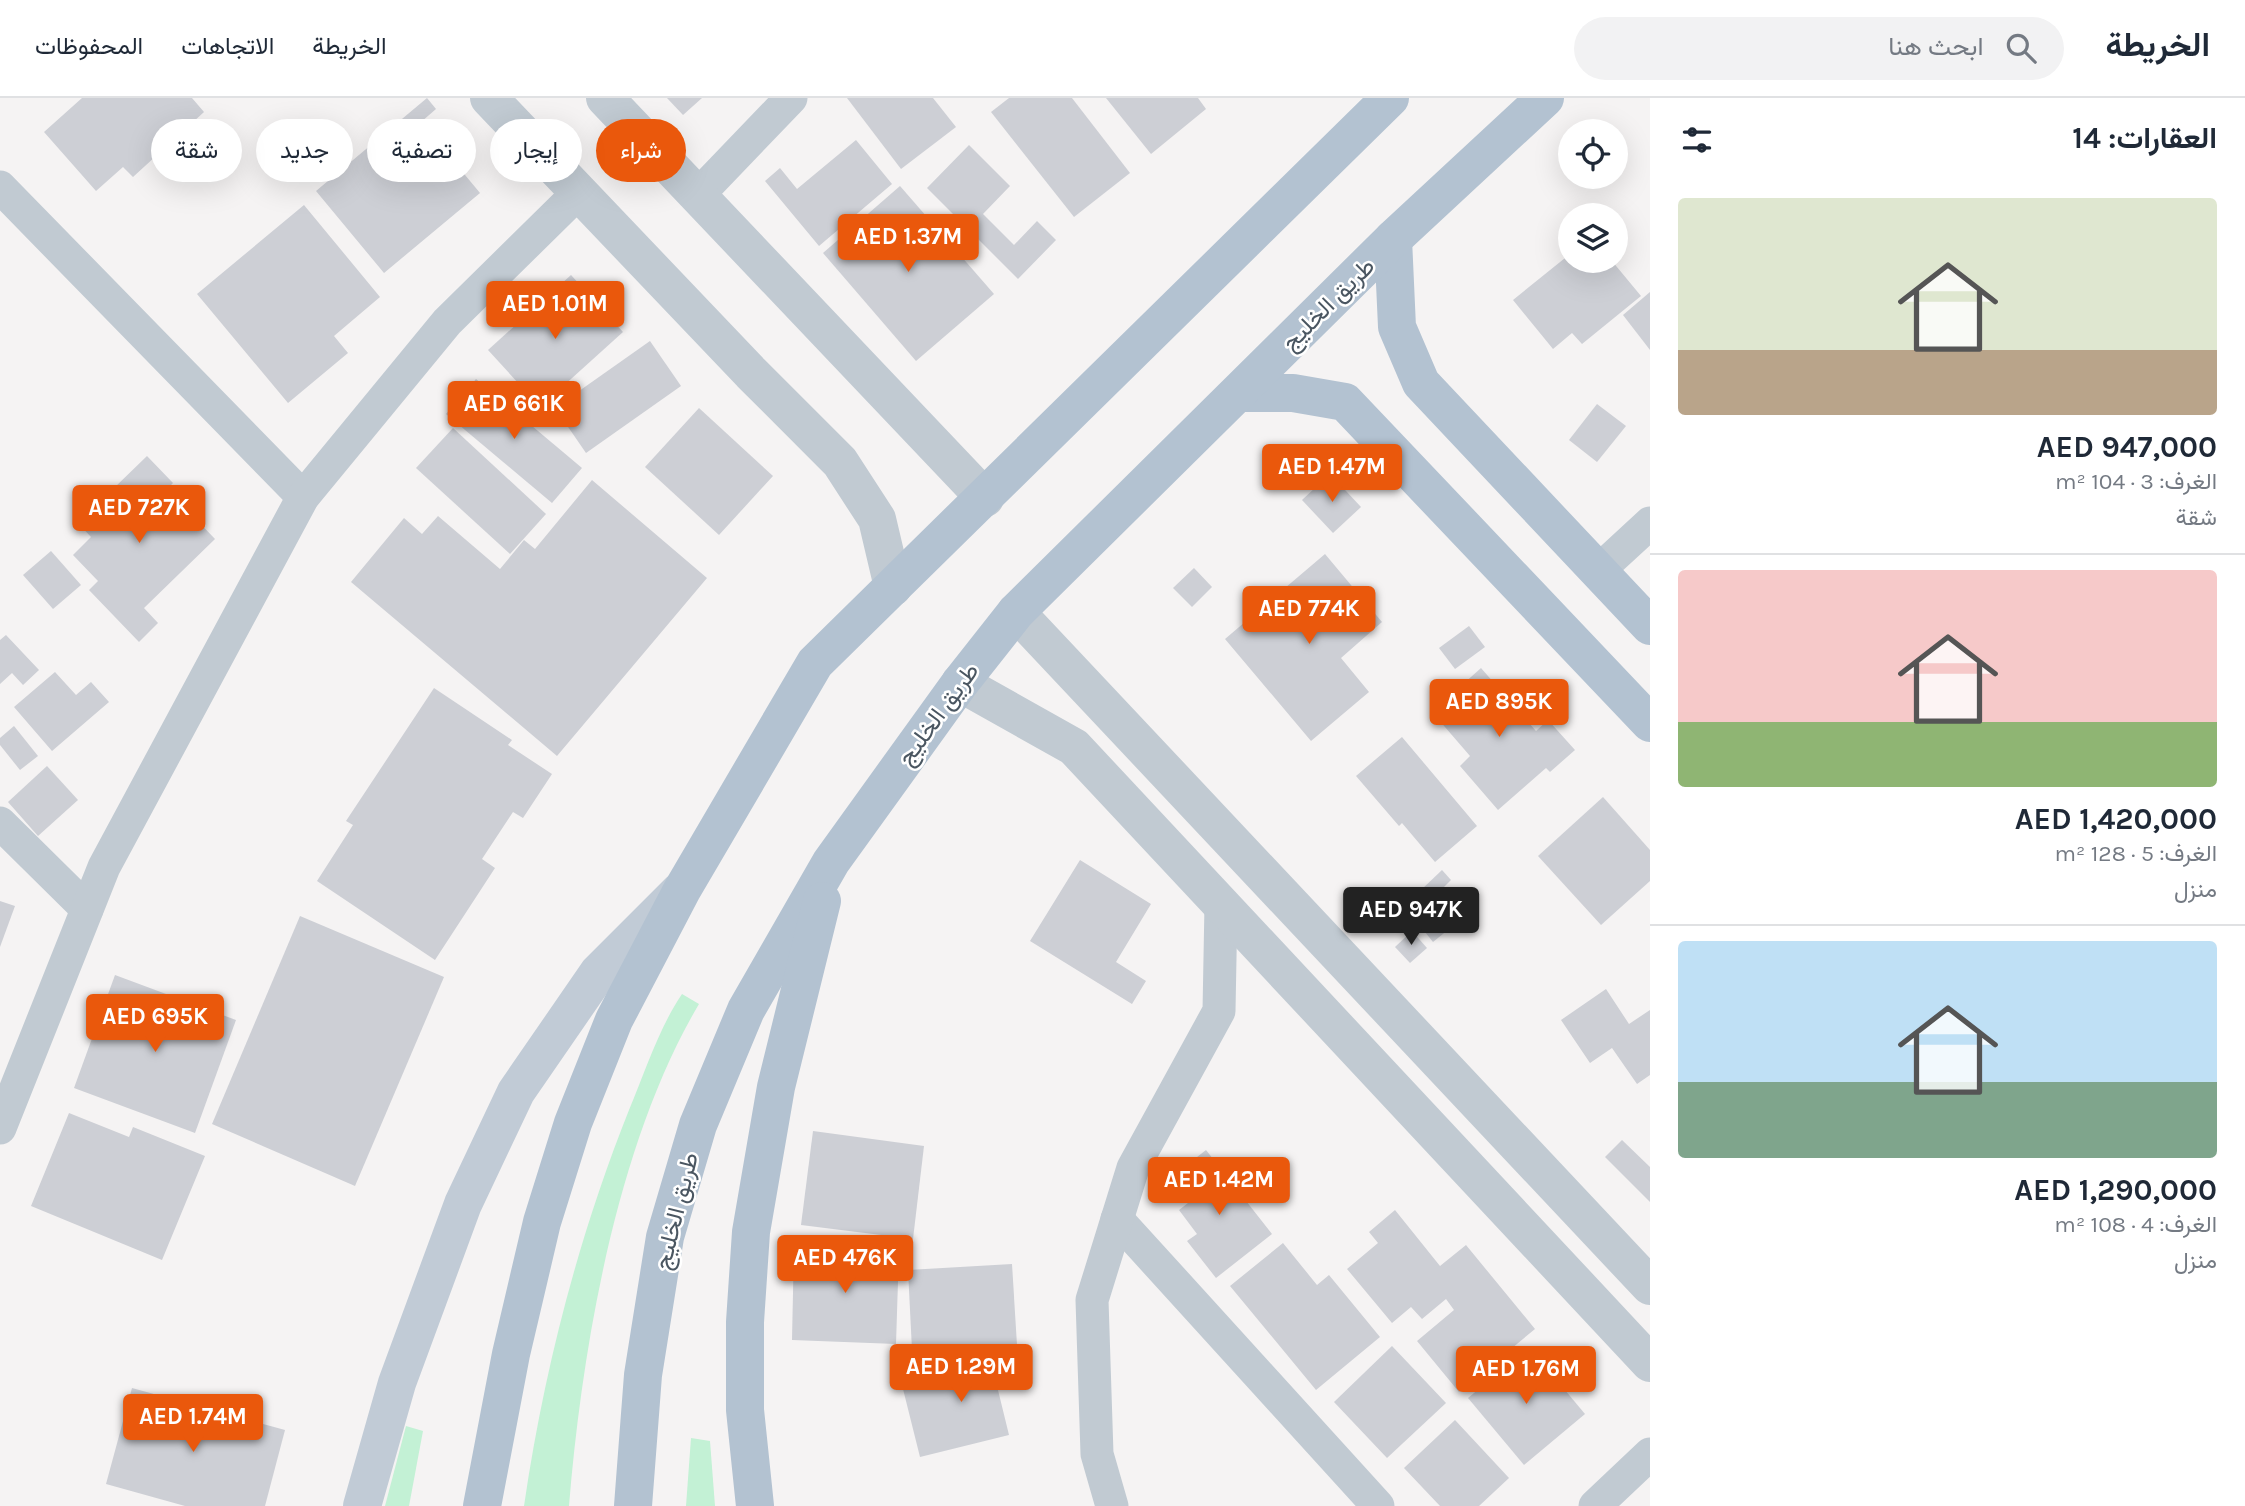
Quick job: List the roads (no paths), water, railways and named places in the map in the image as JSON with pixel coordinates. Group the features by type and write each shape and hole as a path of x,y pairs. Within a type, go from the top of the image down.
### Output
{"main road":[{"path":"482,1506 511,1354 542,1222 572,1123 614,1020 682,890 815,663 1390,98"},
{"name":"طريق الخليج","path":"633,1506 643,1375 665,1237 698,1125 746,1010 831,862 960,683 1016,612 1119,507 1240,393 1392,239 1545,98"},
{"path":"1392,239 1397,327 1422,383 1650,626"},
{"path":"1240,393 1293,393 1345,402 1650,723"},
{"path":"755,1506 745,1410 745,1322 751,1232 776,1087 831,862"},
{"path":"362,1506 397,1383 463,1204 516,1092 598,973 682,890"},
{"path":"490,1463 493,1506"}],"street":[{"path":"489,98 840,461 877,519 893,587"},
{"path":"605,98 985,498"},
{"path":"697,196 791,98"},
{"path":"0,187 303,497"},
{"path":"0,1128 104,867 303,497 447,322 579,192"},
{"path":"1598,571 1650,523"},
{"path":"1016,612 1650,1286"},
{"path":"960,683 1074,747 1650,1363"},
{"path":"0,823 87,909"},
{"path":"1112,1506 1097,1454 1092,1300 1133,1167 1219,1011 1221,904"},
{"path":"1117,1219 1378,1506"},
{"path":"1595,1506 1650,1454"}]}
